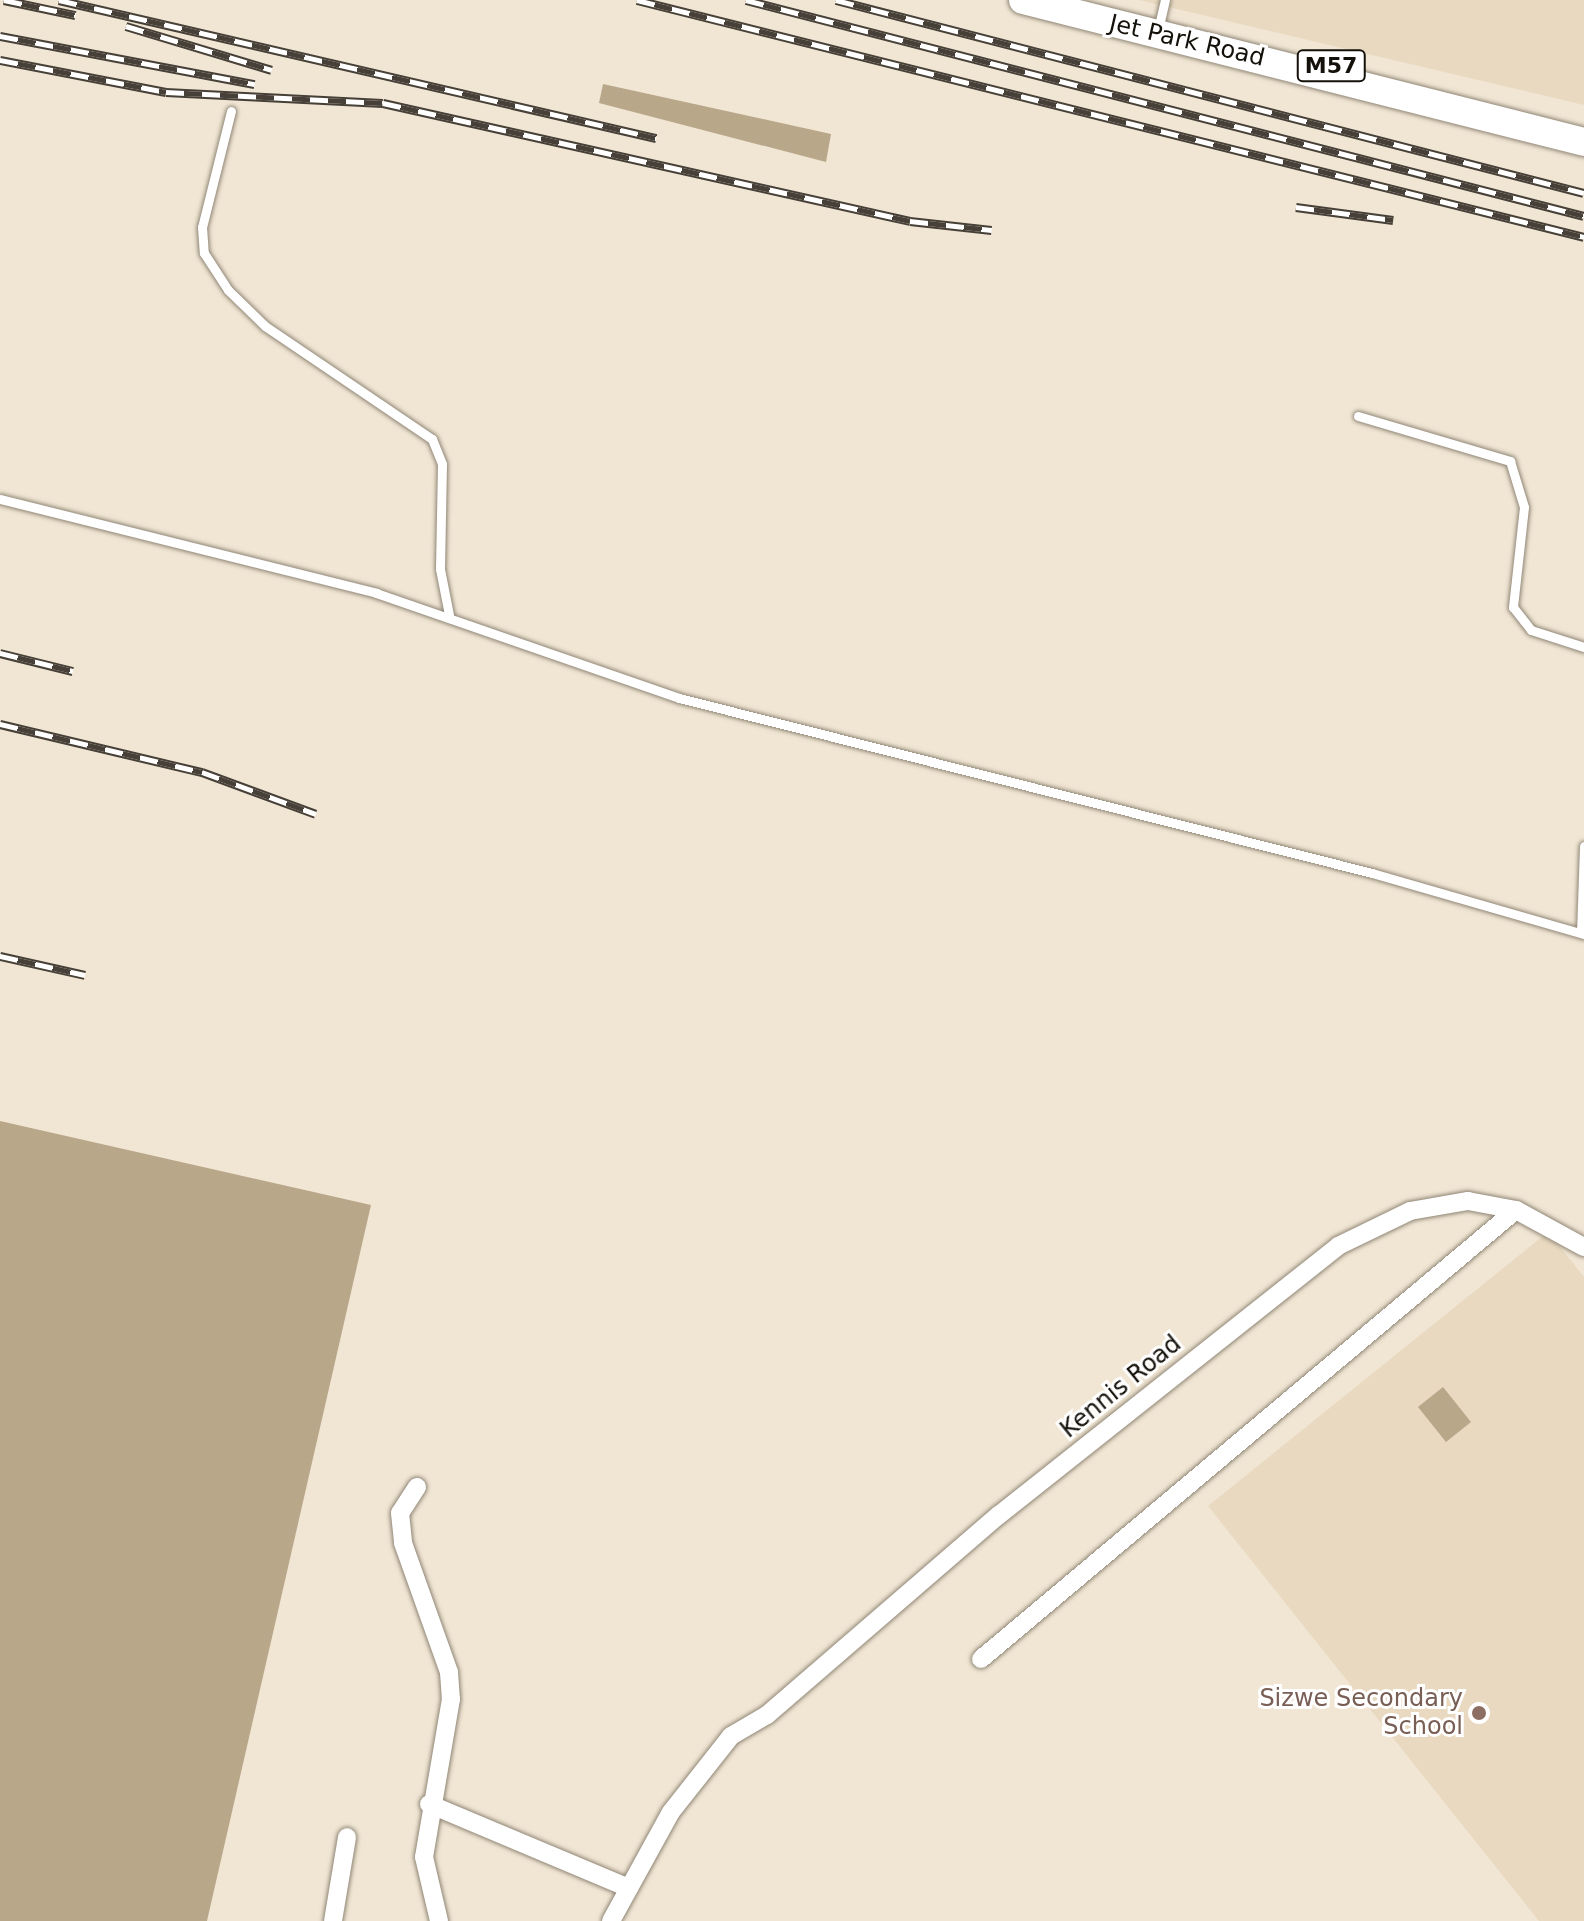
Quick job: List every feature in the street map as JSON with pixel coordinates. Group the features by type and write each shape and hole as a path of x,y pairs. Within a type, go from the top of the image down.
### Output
{"main road":[{"name":"Jet Park Road","path":"1023,0 1160,18 1584,142"},
{"name":"Jet Park Road","path":"1080,0 1584,128"}],"street":[{"name":"Kennis Road","path":"629,1888 671,1812 731,1736 767,1715 999,1515 1338,1246 1385,1221 1448,1203 1516,1210 1584,1247"},
{"path":"981,1659 1516,1210"},
{"path":"417,1487 400,1513 403,1543 449,1672 451,1699 429,1804 424,1857 439,1921"},
{"path":"429,1804 629,1888 611,1921"},
{"path":"333,1921 347,1837"}],"lane":[{"path":"231,111 202,227 204,253 228,290 265,326 432,439 442,464 440,569 449,615"},
{"path":"1358,416 1510,461 1524,507 1513,607 1531,630 1584,647"},
{"path":"0,499 180,539 449,615 679,698 1582,934 1584,846"}],"shaded area":[{"path":"1139,0 1584,0 1584,105"},
{"name":"Sizwe Secondary School","path":"1548,1232 1584,1277 1584,1921 1539,1921 1208,1506"}],"building":[{"path":"603,84 831,134 826,162 599,103"},
{"path":"0,1121 371,1205 207,1921 0,1921"},
{"path":"1443,1387 1471,1422 1446,1442 1418,1407"}],"railway":[{"path":"4,0 75,15"},
{"path":"59,0 656,138"},
{"path":"637,0 1584,237"},
{"path":"746,0 1584,216"},
{"path":"836,0 1584,193"},
{"path":"126,26 272,70"},
{"path":"0,36 255,84"},
{"path":"0,60 166,92 383,103 910,221 992,230"},
{"path":"1296,207 1393,220"},
{"path":"0,653 73,671"},
{"path":"0,724 202,772 316,814"},
{"path":"0,956 85,975"}],"place":[{"name":"Sizwe Secondary School","path":"1479,1713"}]}
